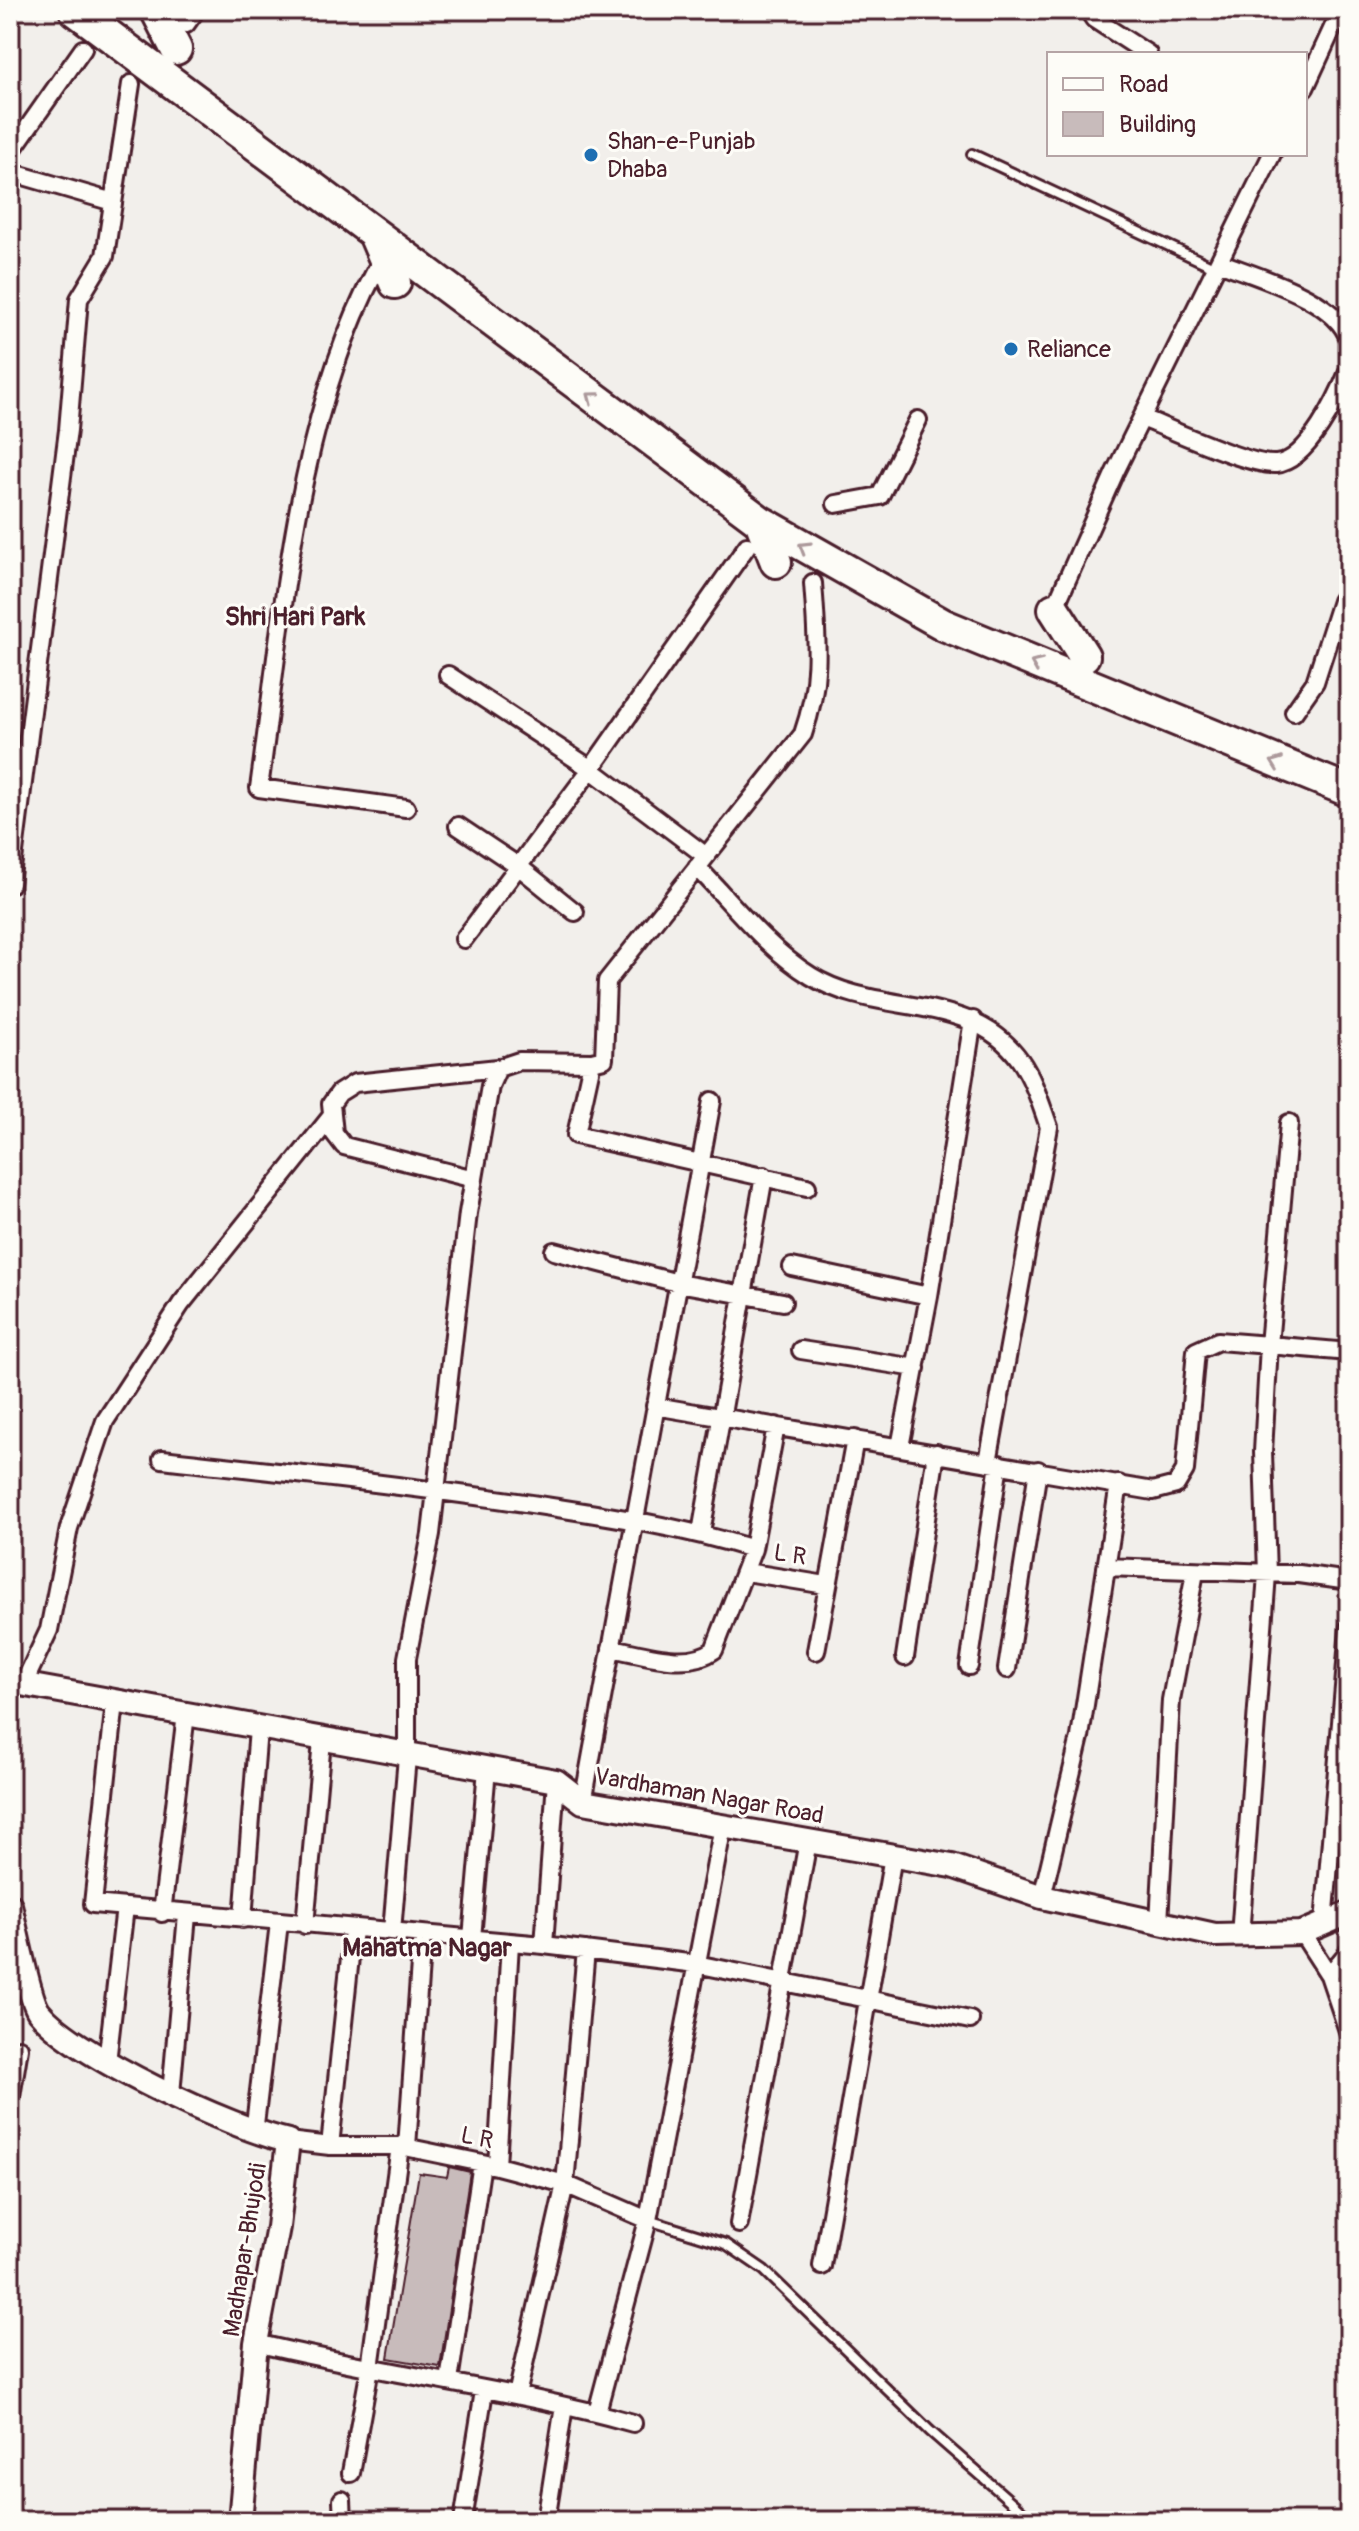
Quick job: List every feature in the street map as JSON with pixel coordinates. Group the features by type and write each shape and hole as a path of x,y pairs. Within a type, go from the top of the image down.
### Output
{"highway":[{"path":"75,10 373,232 753,533 944,625 1349,791"},
{"path":"156,10 181,37"},
{"path":"121,45 131,84"},
{"path":"373,232 385,276"},
{"path":"753,533 776,562"},
{"path":"1054,609 1084,656"}],"street":[{"path":"181,37 196,10"},
{"path":"1088,10 1094,19 1145,52"},
{"path":"1307,84 1341,10"},
{"path":"10,153 83,49"},
{"path":"10,884 68,430 79,299 105,256 131,84"},
{"path":"1054,609 1142,418 1271,156"},
{"path":"10,172 113,202"},
{"path":"1217,265 1305,297 1334,315 1349,340"},
{"path":"385,276 354,310 304,475 259,788 406,808"},
{"path":"1142,418 1259,462 1286,462 1301,452 1311,439 1349,370"},
{"path":"836,504 880,496 918,420"},
{"path":"464,939 591,769 753,533"},
{"path":"474,1179 344,1146 334,1133 330,1118 331,1104 339,1093 355,1083 498,1068 519,1061 592,1062 604,1059 607,981 803,734 815,700 819,660 813,583"},
{"path":"1294,712 1315,682 1341,601 1349,589"},
{"path":"448,675 591,769 702,862 775,949 812,977 859,995 973,1020 1000,1038 1021,1061 1049,1127 993,1463 969,1666"},
{"path":"458,826 518,866 575,912"},
{"path":"900,1447 929,1296 973,1020"},
{"path":"592,1062 576,1135 807,1187"},
{"path":"392,1931 407,1757 407,1658 436,1490 474,1179 490,1086 498,1068"},
{"path":"583,1802 712,1101"},
{"path":"16,1684 49,1630 69,1528 105,1421 181,1304 330,1118"},
{"path":"1240,1936 1267,1574 1263,1452 1269,1345 1289,1123"},
{"path":"701,1533 764,1176"},
{"path":"554,1251 678,1283 783,1302"},
{"path":"792,1267 929,1296"},
{"path":"655,1406 1153,1491 1165,1490 1182,1480 1196,1351 1218,1341 1349,1352"},
{"path":"801,1350 916,1368"},
{"path":"611,1648 684,1660 706,1656 718,1642 753,1549 776,1426"},
{"path":"816,1651 855,1439"},
{"path":"905,1657 936,1453"},
{"path":"162,1459 436,1490 633,1520 701,1533 753,1549"},
{"path":"1007,1669 1038,1470"},
{"path":"1042,1897 1080,1737 1119,1484"},
{"path":"1106,1567 1299,1574 1349,1581"},
{"name":"L R","path":"746,1572 826,1585"},
{"path":"1159,1923 1171,1700 1195,1572"},
{"path":"1324,1923 1349,1628"},
{"name":"Vardhaman Nagar Road","path":"16,1684 407,1757 556,1781 583,1802 952,1866 1042,1897 1215,1935 1302,1933 1349,1913"},
{"path":"115,1702 93,1904 162,1913 544,1945 696,1964 970,2020"},
{"path":"162,1913 186,1714"},
{"path":"243,1919 258,1729"},
{"path":"305,1925 322,1741"},
{"path":"472,1938 487,1769"},
{"path":"544,1945 556,1781"},
{"path":"597,2412 648,2220 723,1826"},
{"path":"739,2224 808,1841"},
{"path":"822,2266 893,1856"},
{"name":"Madhapar-Bhujodi","path":"10,1905 37,2011 107,2062 254,2133 288,2141 278,2227 256,2343 240,2521"},
{"path":"107,2062 125,1907"},
{"path":"171,2094 187,1915"},
{"path":"254,2133 279,1923"},
{"path":"330,2146 353,1929"},
{"path":"1302,1933 1329,1975 1349,2034"},
{"path":"351,2473 404,2146 422,1935"},
{"path":"449,2381 489,2165 510,1943"},
{"path":"517,2395 565,2184 586,1950"},
{"path":"1329,1975 1349,1951"},
{"path":"10,2103 19,2048"},
{"name":"L R","path":"288,2141 330,2146 404,2146 565,2184 648,2220"},
{"path":"256,2343 370,2368 449,2381 484,2391 517,2395 633,2423"},
{"path":"463,2521 484,2391"},
{"path":"546,2521 564,2406"},
{"path":"342,2500 343,2521"}],"lane":[{"path":"972,154 1217,265"},
{"path":"648,2220 726,2244 764,2270 930,2431 1033,2521"}],"building":[{"path":"449,2167 470,2172 440,2367 388,2358 419,2173 447,2177"}],"place":[{"name":"Shan-e-Punjab Dhaba","path":"591,155"},
{"name":"Reliance","path":"1011,349"}],"district":[{"name":"Shri Hari Park","path":"295,617"},
{"name":"Mahatma Nagar","path":"427,1948"}]}
